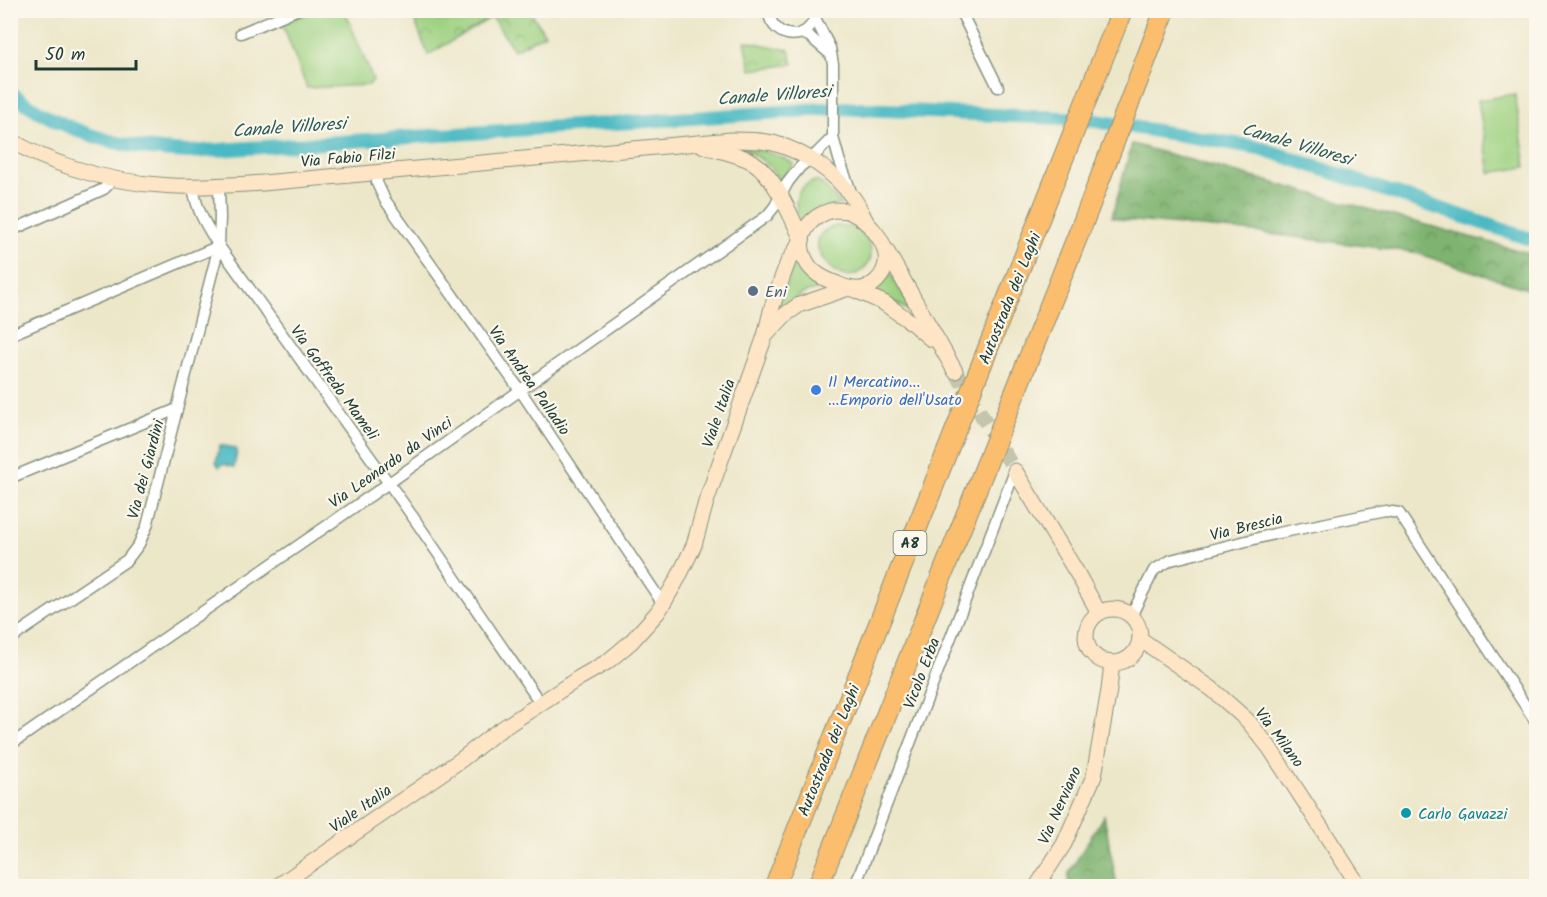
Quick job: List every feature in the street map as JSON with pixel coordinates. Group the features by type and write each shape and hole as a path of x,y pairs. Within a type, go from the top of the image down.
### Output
{"highway":[{"name":"Autostrada dei Laghi","path":"775,886 1121,13"},
{"name":"A8","path":"818,886 1162,19"}],"street":[{"path":"241,33 296,10"},
{"path":"768,10 769,19 777,30 791,35 801,33 811,26 816,14"},
{"path":"960,10 998,87"},
{"path":"816,14 830,48 834,70 833,137 853,198"},
{"path":"801,33 831,55"},
{"name":"Via Leonardo da Vinci","path":"10,745 389,483 766,216 794,174 833,137"},
{"name":"Via Fabio Filzi","path":"10,140 50,161 111,179 139,184 219,187 731,140 752,140 794,150 809,159 832,176 853,198 867,223"},
{"name":"Via Fabio Filzi","path":"697,144 752,162 770,179 802,240"},
{"name":"Via Andrea Palladio","path":"377,172 377,183 385,200 519,389 663,604"},
{"path":"10,231 104,189 111,179"},
{"name":"Via Goffredo Mameli","path":"193,187 196,204 219,246 389,483 535,708"},
{"path":"10,335 219,246 219,187"},
{"path":"940,346 884,303 816,274 809,267 803,253 802,240 807,228 817,216 826,212 843,210 852,212 867,223 884,247 955,371"},
{"name":"Viale Italia","path":"278,886 486,740 579,678 594,664 641,630 663,604 678,578 688,543 706,502 765,336 783,275 788,262 802,240"},
{"name":"Via dei Giardini","path":"10,639 126,560 139,544 147,526 219,246"},
{"path":"851,289 862,289 871,285 882,275 886,262 884,247"},
{"name":"Viale Italia","path":"765,336 799,304 851,289"},
{"path":"10,478 177,409"},
{"path":"1015,471 1099,613"},
{"name":"Vicolo Erba","path":"855,886 1015,471"},
{"name":"Via Brescia","path":"1131,616 1154,570 1172,560 1274,534 1385,511 1399,513 1536,722"},
{"path":"1106,610 1119,610 1131,616 1137,623 1140,639 1138,647 1128,659 1120,662 1105,662 1092,653 1087,631 1089,624 1099,613 1106,610"},
{"name":"Via Milano","path":"1140,639 1212,689 1248,721 1269,747 1359,886"},
{"name":"Via Nerviano","path":"1037,886 1064,844 1094,776 1112,663"}],"green space":[{"path":"314,11 345,11 373,80 369,85 307,88 282,23"},
{"path":"411,11 530,11 545,34 514,50 492,17 428,55"},
{"path":"745,41 789,50 793,64 751,70"},
{"path":"1515,94 1526,167 1490,173 1478,100"},
{"path":"1132,144 1536,255 1536,292 1413,252 1112,217"},
{"path":"739,147 775,155 794,164 779,182 763,161"},
{"path":"816,181 822,184 841,204 815,210 801,221 798,215 797,196 809,183"},
{"path":"837,226 855,229 866,237 871,248 871,255 866,266 853,275 840,274 832,269 820,254 819,237 825,230"},
{"path":"796,257 809,276 823,288 804,293 778,309"},
{"path":"890,272 913,313 873,292"},
{"path":"1104,815 1117,886 1068,886 1069,873"}],"water":[{"path":"220,445 234,448 237,452 234,467 223,464 219,467 216,462"}],"waterway":[{"name":"Canale Villoresi","path":"10,92 54,120 87,134 121,144 189,152 840,108 1084,119 1260,148 1536,241"}],"tunnel":[{"path":"955,371 1015,471"}],"place":[{"name":"Eni","path":"753,291"},
{"name":"Il Mercatino... ...Emporio dell'Usato","path":"816,390"},
{"name":"Carlo Gavazzi","path":"1406,813"}]}
